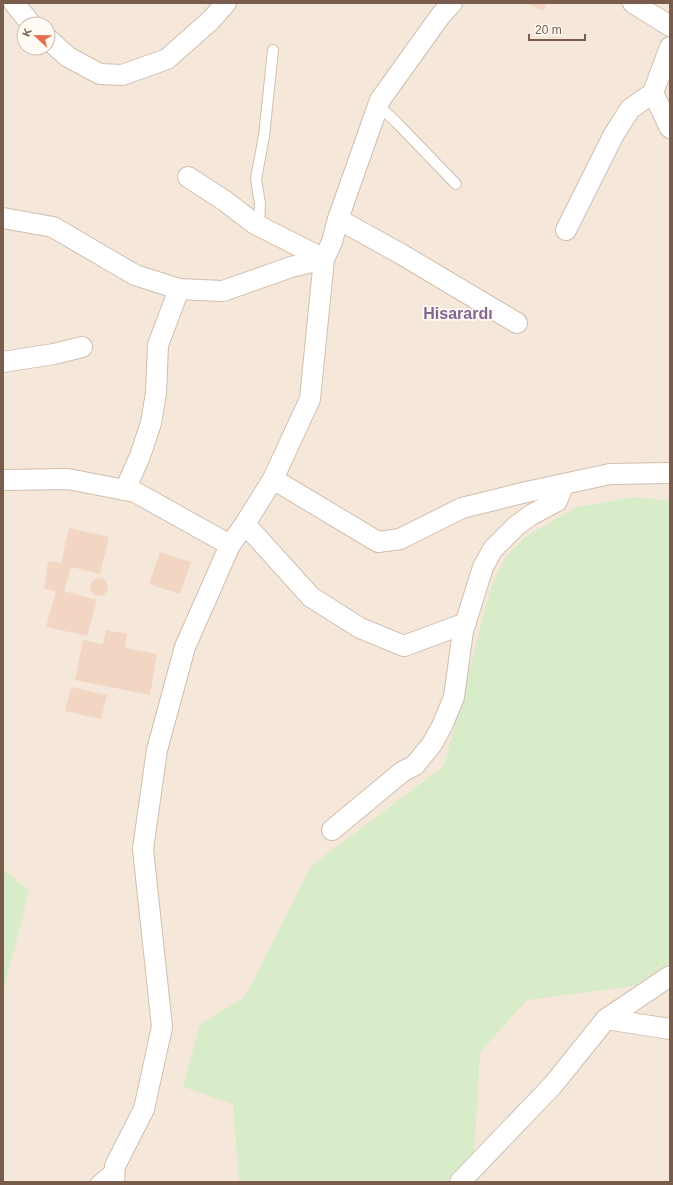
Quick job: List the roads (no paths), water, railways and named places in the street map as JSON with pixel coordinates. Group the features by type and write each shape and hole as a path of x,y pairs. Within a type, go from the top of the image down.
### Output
{"street":[{"path":"14,3 25,16"},
{"path":"56,47 68,58 100,74 122,74 167,59 211,20 226,3"},
{"path":"114,1174 144,1109 162,1027 143,849 157,750 185,647 230,545 273,479 310,399 324,259 332,242 338,219 380,100 441,15 452,3"},
{"path":"633,3 670,26"},
{"path":"566,230 612,136 630,110 653,93 670,47"},
{"path":"653,93 670,128"},
{"path":"188,177 226,201 259,227 324,259"},
{"path":"3,218 53,227 135,275 180,289 223,291 291,267 324,259"},
{"path":"338,219 401,254 516,323"},
{"path":"125,490 140,456 151,423 156,393 158,345 180,289"},
{"path":"6,359 54,354 82,347"},
{"path":"273,479 378,542 400,539 462,508 522,492 610,474 670,473"},
{"path":"3,480 68,479 135,492 230,545"},
{"path":"332,830 402,772 415,765 432,744 442,726 454,697 463,632 483,568 493,549 506,536 526,519 557,500 564,484"},
{"path":"245,524 311,597 360,628 404,646 466,623"},
{"path":"460,1182 552,1086 606,1019 670,976"},
{"path":"606,1019 670,1029"}],"lane":[{"path":"259,227 260,204 256,179 264,136 273,50"},
{"path":"378,105 456,184"},
{"path":"96,1182 114,1174"}],"district":[{"name":"Hisarardı","path":"458,313"}]}
